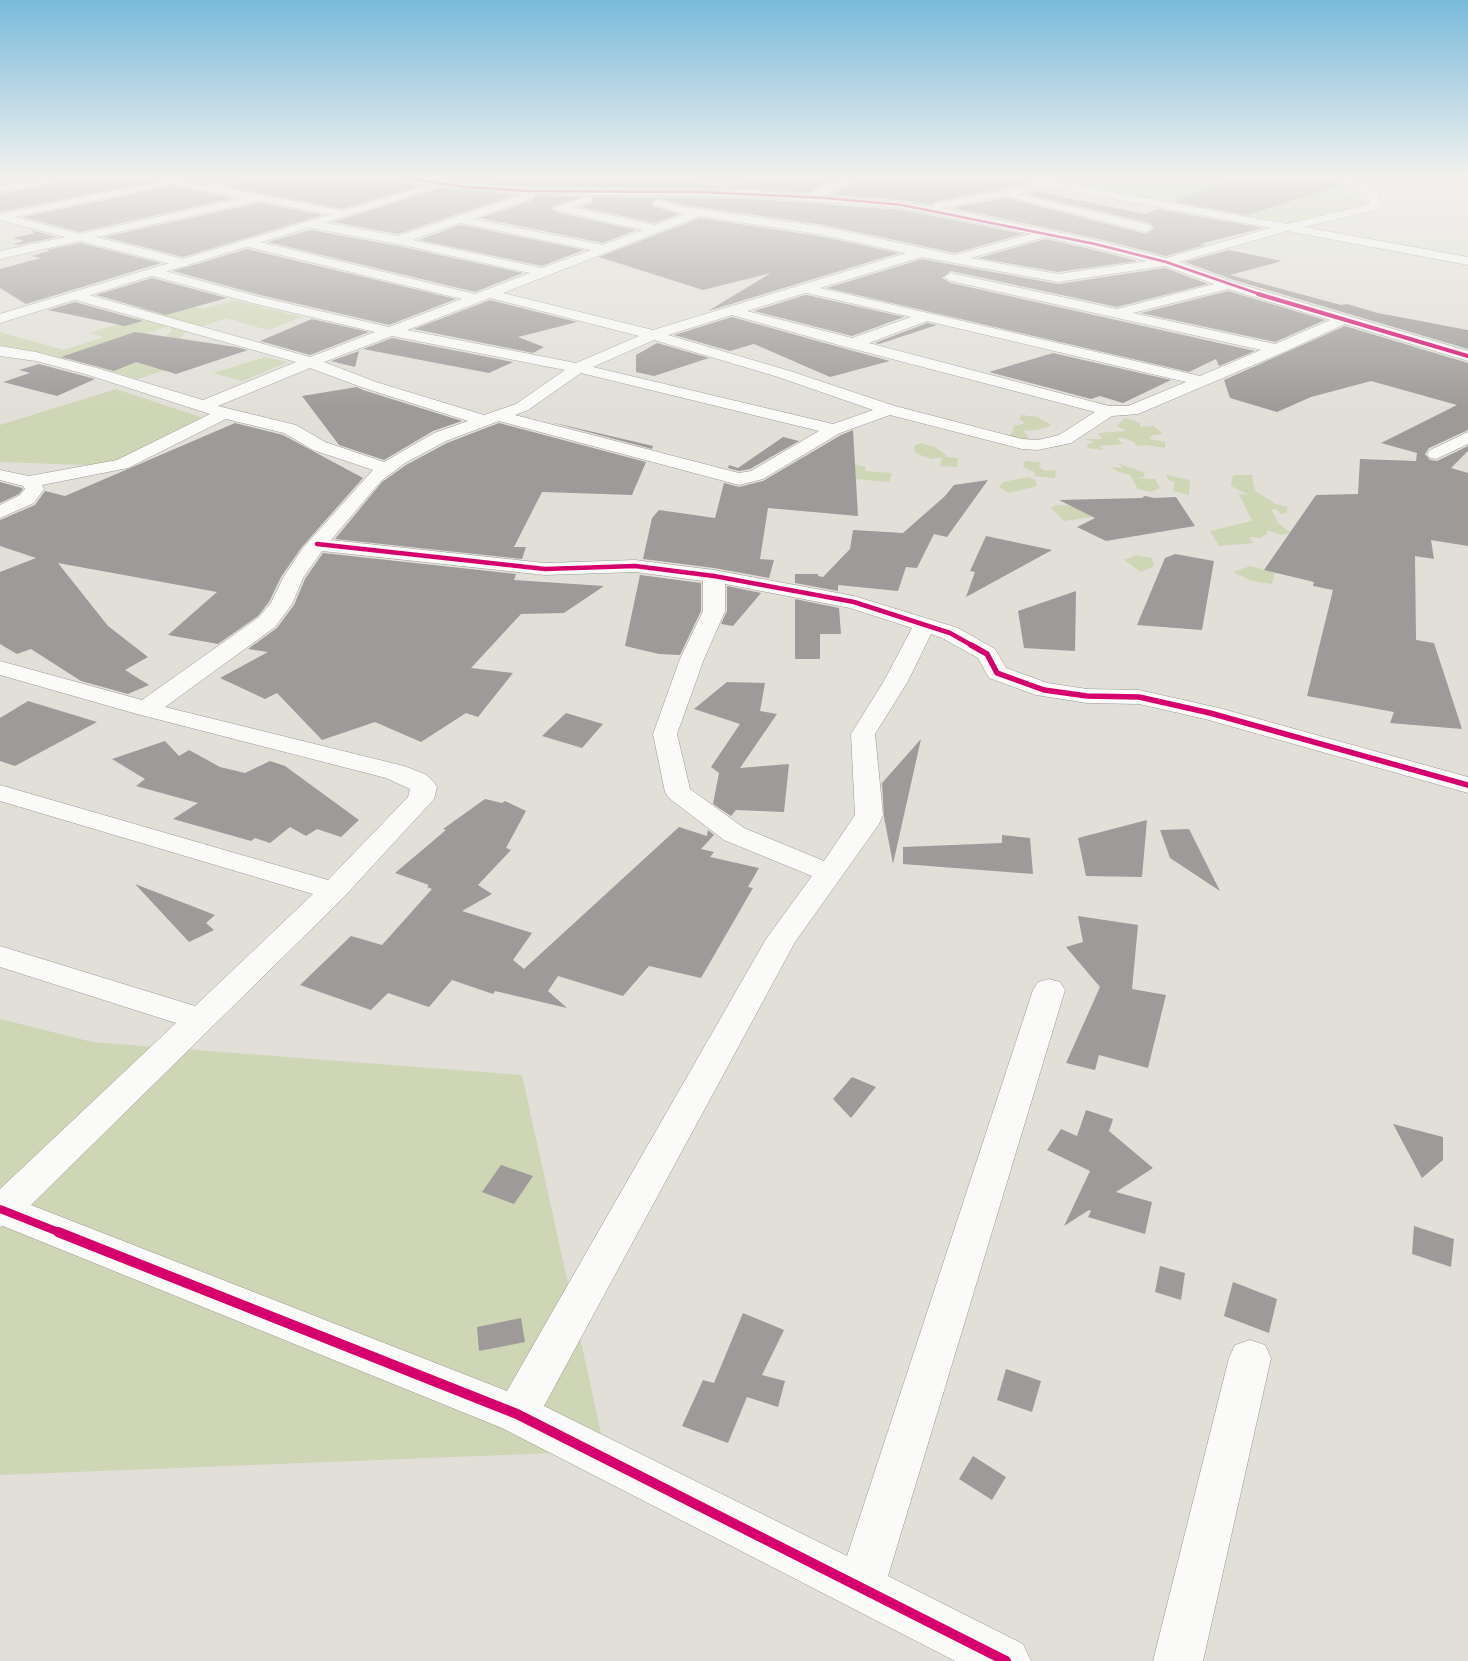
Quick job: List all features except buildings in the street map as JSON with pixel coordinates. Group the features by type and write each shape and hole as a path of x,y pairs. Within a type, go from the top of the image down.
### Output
{"street":[{"path":"143,254 183,264"},
{"path":"5,315 77,296 217,254"},
{"path":"291,254 653,335 784,374 889,410 1022,444 1038,445 1065,439 1109,411"},
{"path":"459,254 542,272"},
{"path":"204,406 310,362 593,254"},
{"path":"146,709 226,654 267,622 281,604 293,578 316,544 348,505 386,468 420,446 522,407 578,368 653,335 921,254 1007,270 1066,278 1166,262 1196,254"},
{"path":"951,260 975,254"},
{"path":"1133,254 1166,262 1228,285 1468,356"},
{"path":"1429,254 1468,261"},
{"path":"887,263 915,269"},
{"path":"971,282 1007,270"},
{"path":"154,272 257,300 390,332 578,368 834,429"},
{"path":"933,273 1279,349"},
{"path":"1115,313 1228,285"},
{"path":"806,288 1202,381"},
{"path":"77,296 310,362 370,385 491,418 739,479 757,475 834,429 889,410"},
{"path":"732,311 1109,411 1132,410 1279,349 1344,319"},
{"path":"851,344 928,316"},
{"path":"0,351 36,357 91,371 224,414 290,429 319,446 386,468"},
{"path":"0,475 29,482 110,468 122,464 224,414"},
{"path":"1436,454 1468,437"},
{"path":"0,512 27,500 34,489 29,482"},
{"path":"316,544 545,569 635,566 714,576 854,602 950,633 987,654 997,673 1044,690 1087,696 1139,697 1210,713 1468,785"},
{"path":"714,576 714,611 692,659 665,734 678,792 734,834 829,873"},
{"path":"517,1414 780,939 865,824 869,814 863,734 896,681 925,625"},
{"path":"0,668 146,709 394,772 416,780 424,787 421,798 334,891 1,1210 517,1414 1006,1661"},
{"path":"0,689 23,676"},
{"path":"0,793 334,891"},
{"path":"0,956 200,1019"},
{"path":"861,1587 1049,990"},
{"path":"1178,1661 1250,1358"}],"green space":[{"path":"168,299 202,309 234,300 302,317 268,330 226,318 184,333 179,341 165,338 172,330 171,328 181,324 131,310"},
{"path":"137,318 170,326 50,364 0,350 0,332 64,350 104,337 89,333"},
{"path":"149,351 189,362 138,379 97,367"},
{"path":"265,357 288,362 242,381 213,373"},
{"path":"116,389 209,420 114,466 0,462 0,425"},
{"path":"1022,415 1037,417 1052,425 1037,430 1023,431 1031,440 1028,442 1006,437 1013,432 1014,426 1025,423 1019,419"},
{"path":"1125,418 1140,423 1140,427 1154,426 1163,434 1152,435 1149,439 1165,442 1165,448 1145,445 1136,446 1134,442 1124,438 1116,438 1123,444 1099,446 1104,450 1087,448 1088,444 1095,442 1084,439 1102,439 1098,433 1127,431 1117,426"},
{"path":"921,443 935,447 947,456 944,457 958,458 957,467 940,466 942,457 931,459 915,453 914,446"},
{"path":"803,457 808,459 844,461 866,467 865,471 892,473 889,482 844,478 798,462 796,459"},
{"path":"1025,461 1041,462 1039,467 1045,471 1056,470 1055,478 1034,476 1036,473 1023,467"},
{"path":"1117,463 1145,473 1143,477 1135,478 1155,479 1160,488 1151,492 1138,489 1130,475 1116,471 1111,467 1123,468"},
{"path":"1166,475 1190,480 1189,495 1173,491 1175,482 1168,480"},
{"path":"1233,475 1252,475 1255,491 1276,504 1288,507 1286,513 1281,514 1276,509 1271,509 1278,523 1291,533 1281,535 1267,530 1267,534 1260,538 1249,537 1253,543 1219,546 1210,531 1252,521 1239,494 1249,495 1231,486"},
{"path":"1028,477 1035,480 1037,486 1009,493 999,487 1003,482"},
{"path":"1056,505 1075,506 1093,517 1064,521 1051,508"},
{"path":"1136,555 1152,558 1154,566 1141,572 1124,560"},
{"path":"1250,566 1275,573 1272,584 1252,581 1233,572"},
{"path":"0,1019 92,1042 522,1075 605,1451 0,1475"}],"cycle path":[{"path":"1133,254 1166,262 1228,285 1468,356"},
{"path":"317,544 545,569 635,566 714,576 854,602 950,633 987,654 997,673 1044,690 1087,696 1139,697 1210,713 1468,785"},
{"path":"0,1209 517,1414 1006,1661"}]}
